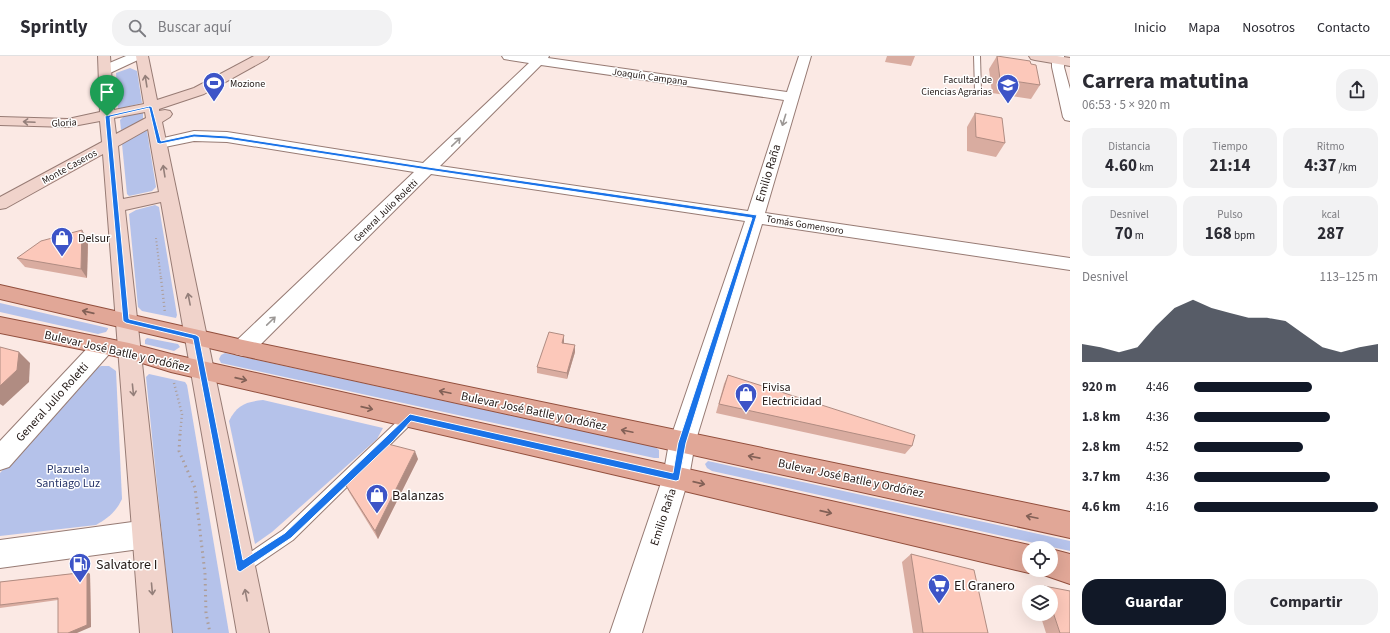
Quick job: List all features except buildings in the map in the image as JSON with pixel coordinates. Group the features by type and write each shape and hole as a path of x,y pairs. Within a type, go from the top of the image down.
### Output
{"main road":[{"name":"Bulevar José Batlle y Ordóñez","path":"0,292 243,348 1070,525"},
{"name":"Bulevar José Batlle y Ordóñez","path":"0,325 129,351 203,370 1022,557"},
{"path":"1058,566 1070,569"}],"street":[{"path":"136,56 105,63 107,116 117,206 126,321 156,633"},
{"path":"142,56 152,114 160,143 168,195 253,633"},
{"name":"Monte Caseros","path":"0,204 110,143 152,114 194,96 199,91 263,56"},
{"name":"Joaquín Campana","path":"508,56 542,58 791,97"},
{"name":"Emilio Raña","path":"626,633 676,477 682,443 805,56"},
{"path":"1035,56 1062,60 1058,67 1070,117"},
{"name":"General Julio Roletti","path":"243,348 542,58"},
{"name":"Gloria","path":"0,121 68,123 107,116 152,114"},
{"name":"Tomás Gomensoro","path":"160,143 194,136 214,136 1070,264"},
{"path":"117,206 168,195"},
{"name":"General Julio Roletti","path":"0,459 104,346"},
{"path":"0,554 147,534"}],"lane":[{"path":"977,56 978,91"},
{"path":"240,567 288,535 410,417"}],"green space":[{"path":"130,68 137,71 142,103 118,109 116,73"},
{"path":"143,112 143,121 121,130 120,120 122,118 130,114"},
{"path":"143,131 147,131 156,187 152,191 129,196 127,194 122,144"},
{"path":"155,205 159,207 177,315 176,318 142,311 138,307 129,214 136,210"},
{"path":"0,303 108,329 106,332 98,334 0,312"},
{"path":"147,338 178,344 180,347 174,351 145,344 145,340"},
{"path":"225,353 655,447 659,450 659,458 221,363 219,359 221,355"},
{"name":"Plazuela Santiago Luz","path":"101,366 109,366 116,371 122,499 120,504 111,514 96,525 0,536 0,473 90,372"},
{"path":"149,374 185,382 187,385 229,633 172,633 146,377"},
{"path":"263,400 383,428 377,439 272,532 255,544 229,421 235,411 242,405"},
{"path":"708,461 1070,541 1070,551 1058,548 1058,541 1025,541 712,471 707,468 705,464"}],"place":[{"name":"Mozione","path":"214,102"},
{"name":"Facultad de Ciencias Agrarias","path":"1008,104"},
{"name":"Delsur","path":"62,258"},
{"name":"Fivisa Electricidad","path":"746,414"},
{"name":"Balanzas","path":"377,514"},
{"name":"Salvatore I","path":"80,584"},
{"name":"El Granero","path":"939,604"}],"route":[{"path":"150,107 160,143 202,135 227,137 428,169 755,217 682,443 676,477 474,433 410,417 288,535 240,567 196,337 126,321 117,206 107,116 150,107"}]}
